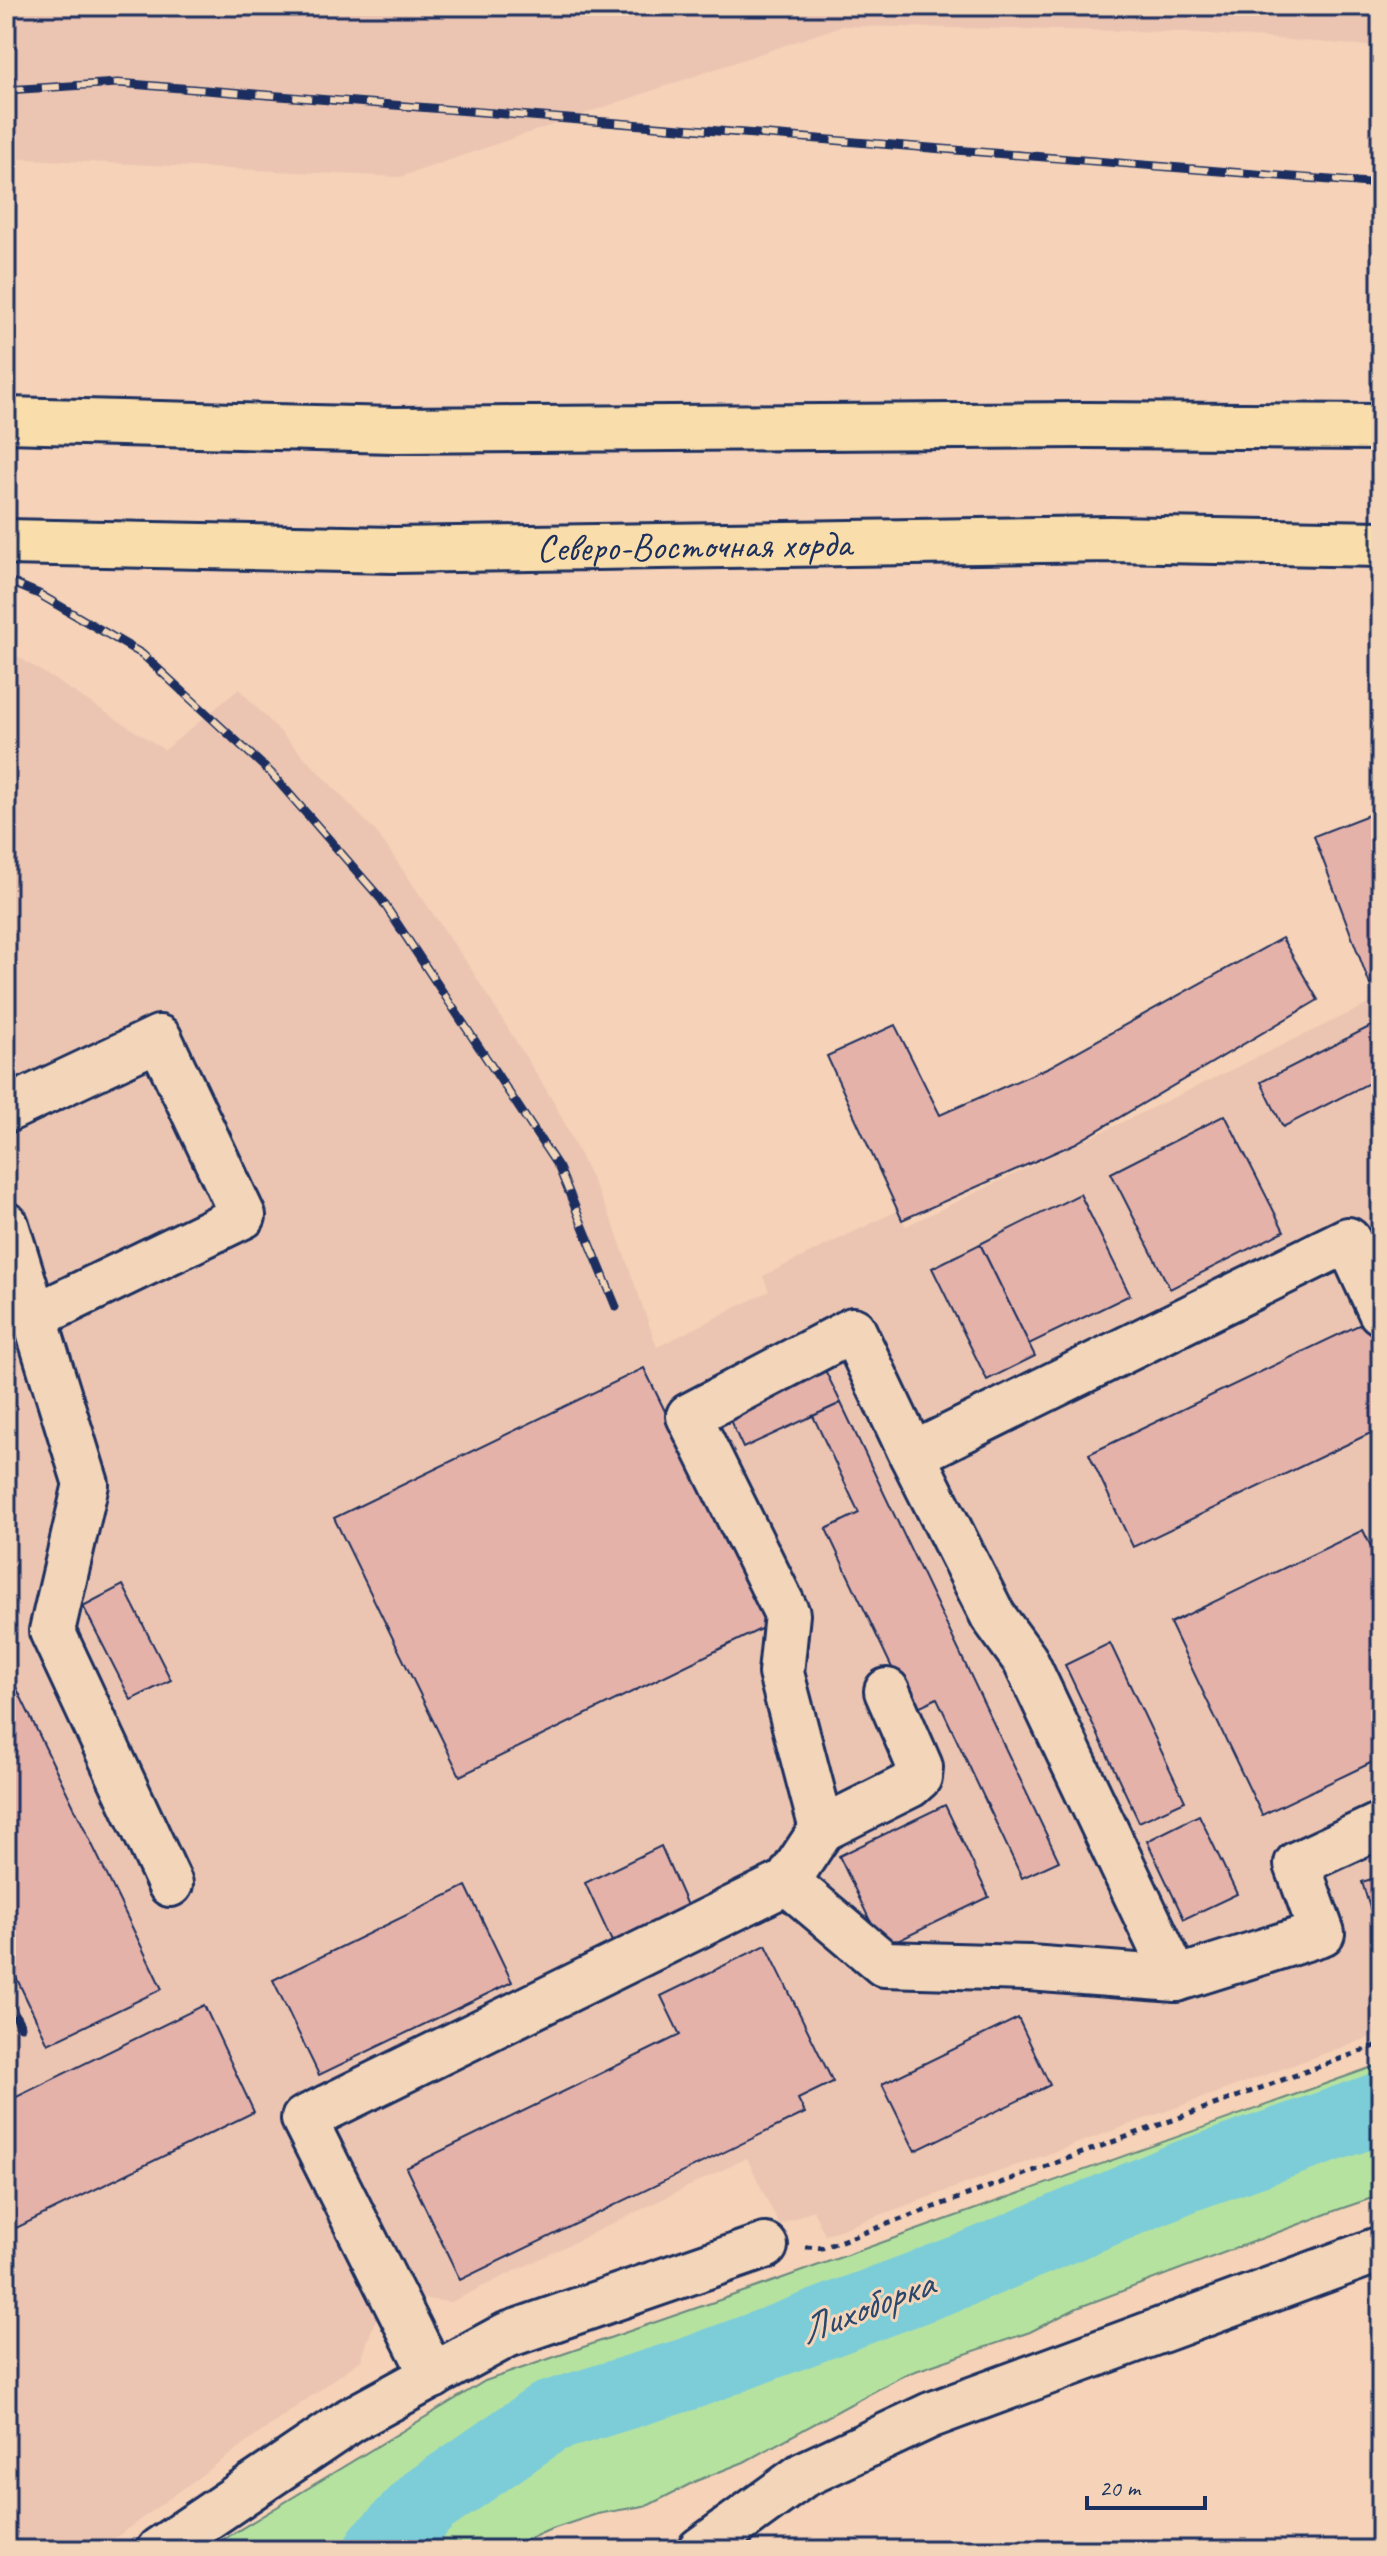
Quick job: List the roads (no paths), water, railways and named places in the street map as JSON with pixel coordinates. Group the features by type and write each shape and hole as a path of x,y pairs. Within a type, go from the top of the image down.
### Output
{"main road":[{"path":"6,420 395,430 1071,425 1381,427"},
{"name":"Северо-Восточная хорда","path":"6,542 395,550 1110,539 1381,544"}],"lane":[{"path":"6,1110 159,1038 243,1216 34,1317"},
{"path":"6,1225 86,1484 52,1631 170,1884"},
{"path":"912,1455 1348,1240 1381,1312"},
{"path":"822,1829 781,1673 787,1614 689,1416 853,1330 993,1616 1025,1660 1176,1979"},
{"path":"433,2376 304,2119 787,1882 822,1829 910,1785 919,1777 920,1767 887,1691"},
{"path":"787,1882 884,1964 1029,1968 1176,1979 1322,1933 1297,1864 1381,1825"},
{"path":"159,2550 351,2420 507,2335 765,2246"},
{"path":"700,2550 803,2475 931,2415 1381,2249"}],"waterway":[{"name":"Лихоборка","path":"380,2550 428,2501 549,2417 691,2373 967,2269 1184,2177 1381,2108"}],"railway":[{"path":"6,90 118,83 1381,184"},
{"path":"6,580 39,594 142,654 271,773 381,899 559,1168 616,1307"},
{"path":"6,1998 21,2026"}]}
